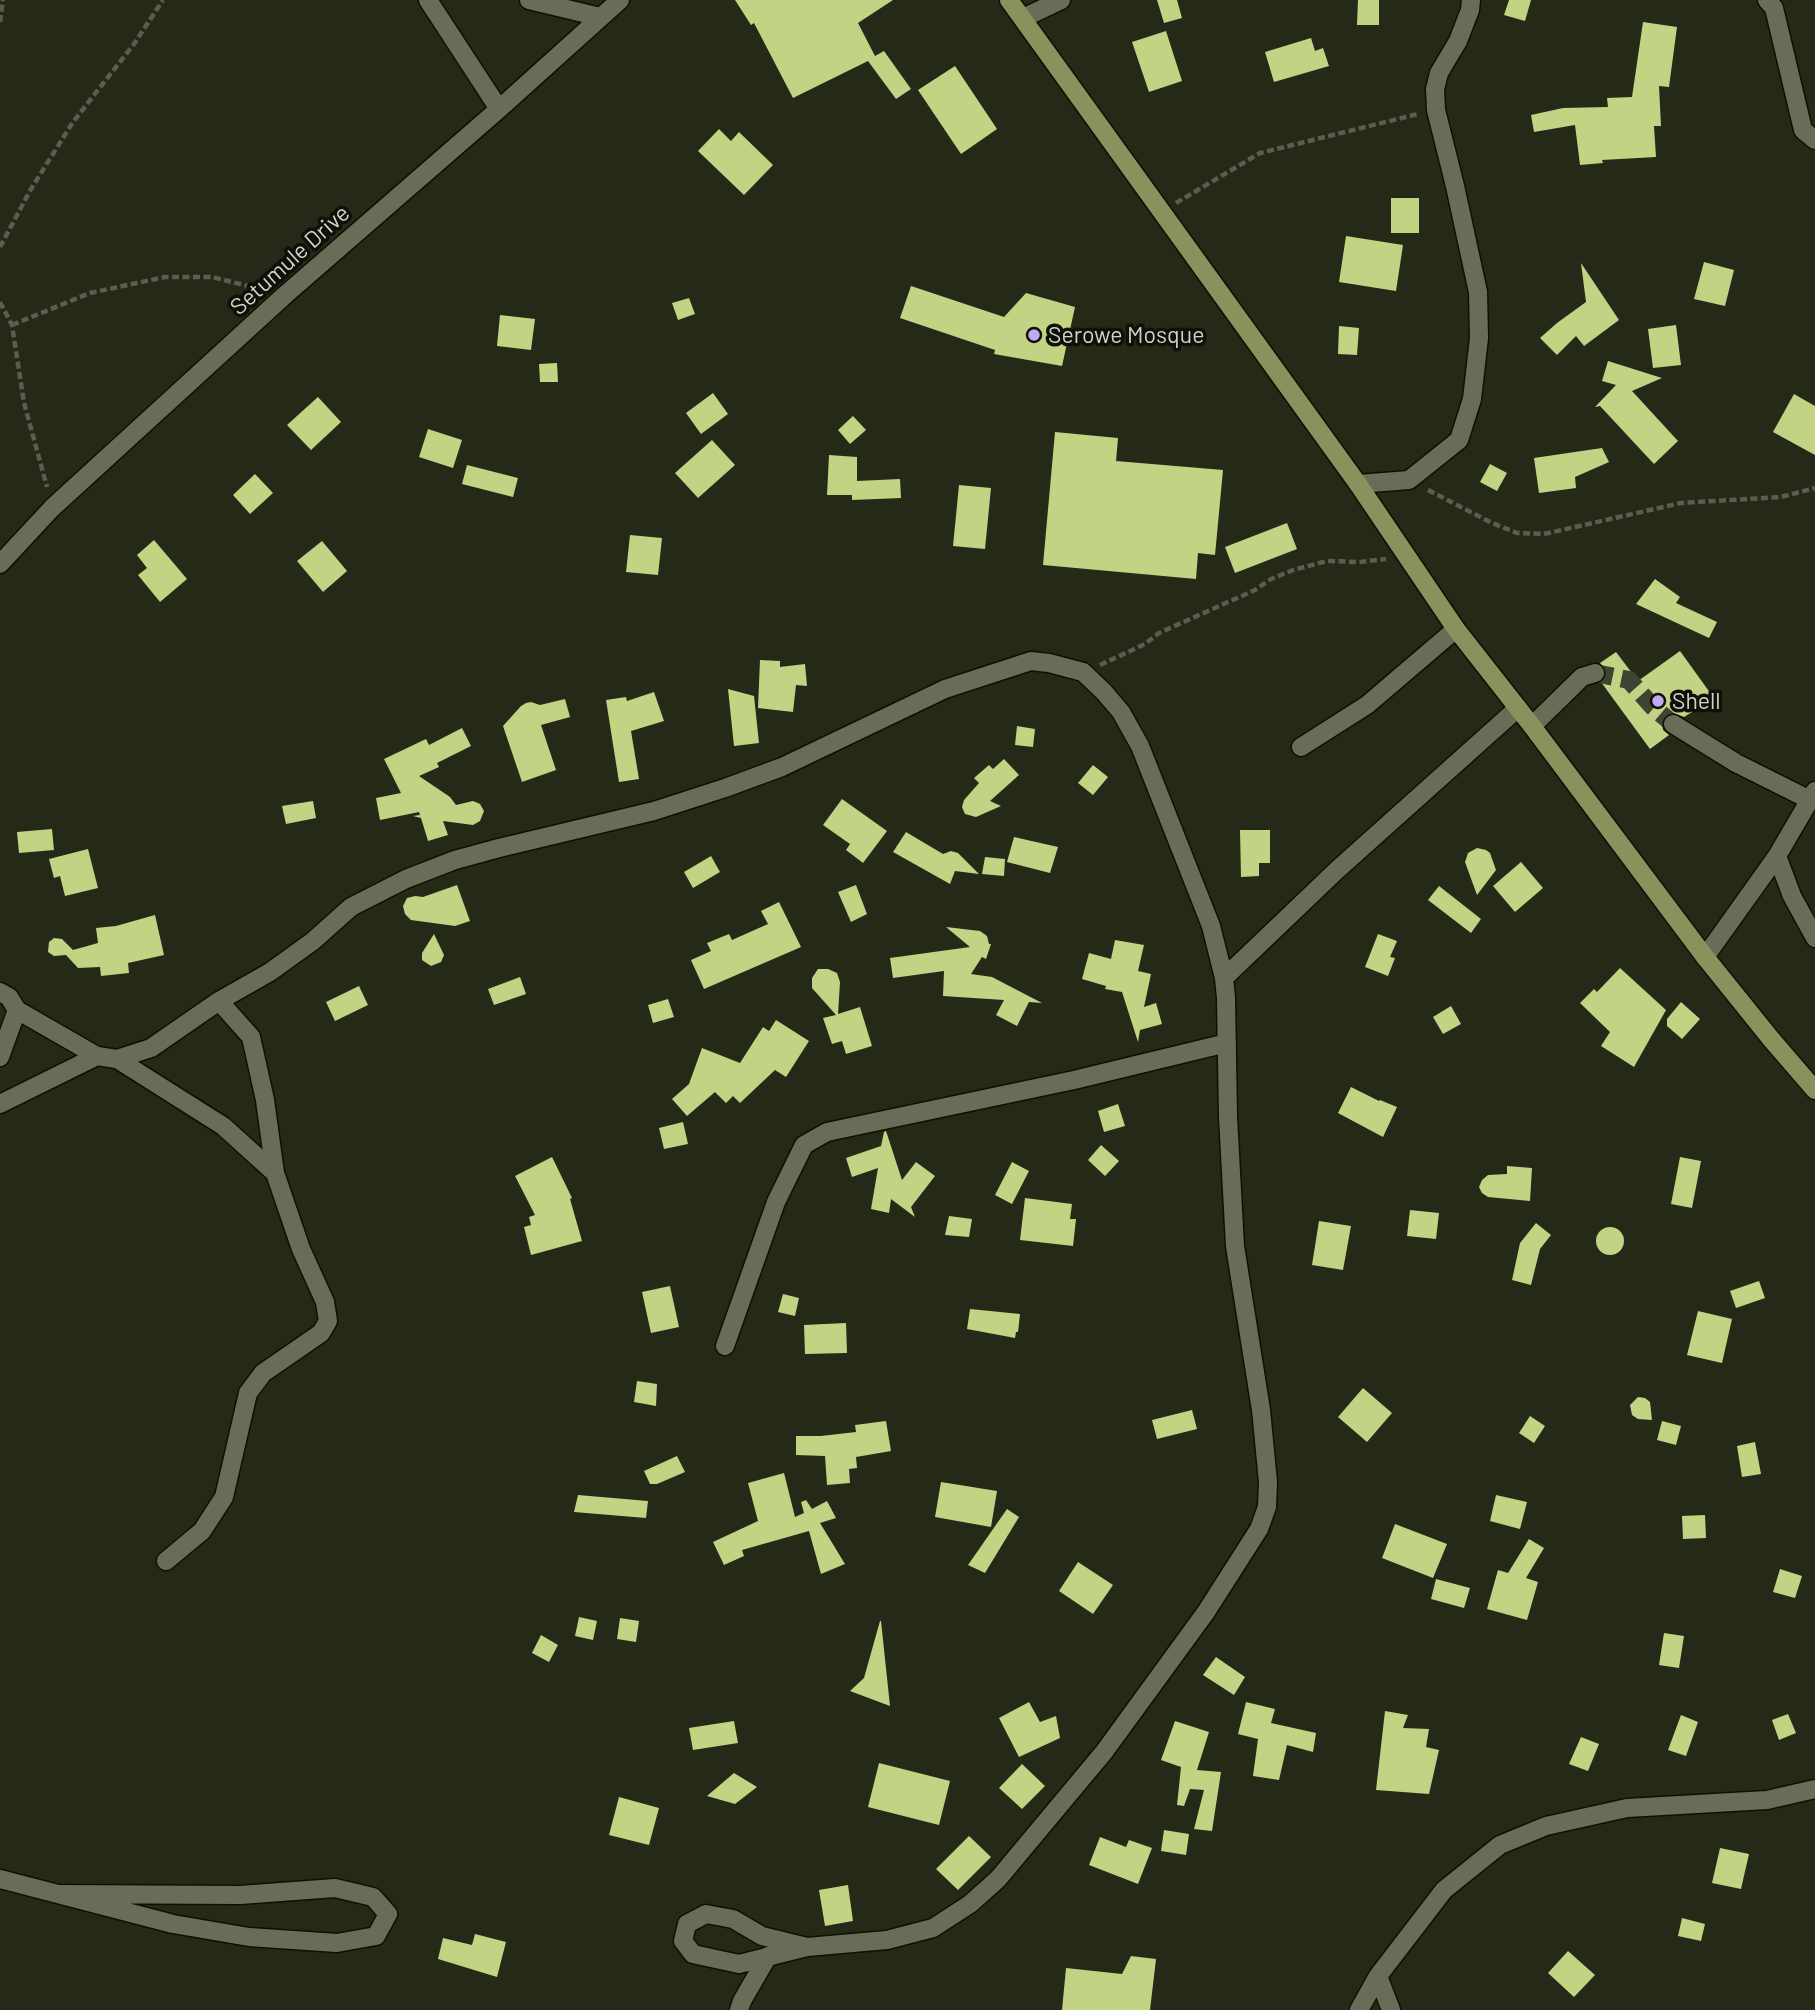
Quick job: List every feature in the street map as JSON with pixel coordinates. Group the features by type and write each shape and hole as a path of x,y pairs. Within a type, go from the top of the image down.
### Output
{"main road":[{"path":"1009,0 1359,484 1456,629 1705,957 1815,1090"}],"street":[{"path":"428,0 499,109"},
{"path":"529,0 600,17"},
{"name":"Setumule Drive","path":"0,564 52,508 285,295 620,0"},
{"path":"1023,18 1061,0"},
{"path":"1359,484 1409,480 1459,439 1472,399 1479,338 1478,292 1436,110 1435,89 1439,74 1458,41 1471,0"},
{"path":"1767,0 1774,8 1803,130 1815,140"},
{"path":"1301,747 1367,705 1456,629"},
{"path":"117,1059 150,1048 219,1001 270,972 313,941 351,907 406,879 456,860 653,811 725,788 782,767 945,689 996,671 1031,661 1083,672 1121,712 1140,746 1211,926 1224,978 1235,1246 1261,1410 1268,1507 1259,1529 1206,1612 1104,1752 998,1879 970,1904 933,1928 887,1940 807,1947 739,1964 693,1954 683,1941 687,1924 706,1914 733,1919 762,1936 807,1947"},
{"path":"1532,726 1583,677 1595,673"},
{"path":"1224,978 1337,870 1518,708"},
{"path":"1673,724 1736,763 1812,795 1777,856 1705,957"},
{"path":"1777,856 1792,896 1815,938"},
{"path":"0,992 9,997 18,1010 97,1056 117,1059 223,1126 275,1173"},
{"path":"166,1561 202,1531 224,1497 248,1392 263,1374 321,1333 328,1321 325,1302 302,1249 275,1173 265,1100 251,1037 219,1001"},
{"path":"0,1057 18,1010"},
{"path":"725,1346 776,1202 804,1145 827,1132 1074,1080 1227,1043"},
{"path":"0,1104 97,1056"},
{"path":"1359,2010 1378,1976 1444,1889 1500,1845 1546,1826 1628,1808 1767,1800 1815,1789"},
{"path":"0,1879 173,1924 249,1937 337,1943 376,1936 388,1914 373,1897 335,1888 240,1895 59,1894"},
{"path":"739,2010 768,1956"},
{"path":"1378,1976 1391,2010"}],"path":[{"path":"0,22 3,0"},
{"path":"0,247 31,189 73,122 134,44 163,0"},
{"path":"1163,211 1260,153 1436,110"},
{"path":"12,325 89,293 165,277 212,277 285,295"},
{"path":"0,302 12,325 24,402 52,508"},
{"path":"1409,480 1517,533 1545,534 1681,503 1781,497 1815,488"},
{"path":"1083,672 1145,645 1159,633 1293,570 1327,561 1359,562 1407,556"}],"building":[{"path":"735,0 893,0 858,23 875,56 884,51 911,89 896,99 868,61 793,98 754,23 751,25"},
{"path":"1157,0 1177,0 1182,18 1164,23"},
{"path":"1358,0 1379,0 1379,25 1357,25"},
{"path":"1509,0 1531,0 1525,21 1504,15"},
{"path":"1643,22 1677,27 1669,87 1659,86 1661,126 1654,126 1656,157 1602,160 1603,163 1580,165 1575,125 1534,132 1531,115 1563,108 1608,107 1607,98 1632,97"},
{"path":"1166,31 1182,81 1149,92 1132,42"},
{"path":"1311,38 1315,51 1323,48 1329,66 1274,82 1265,52"},
{"path":"955,66 997,129 961,154 918,90"},
{"path":"719,129 731,141 739,132 773,165 744,195 698,151"},
{"path":"1391,198 1419,198 1419,233 1391,233"},
{"path":"1346,236 1403,245 1396,291 1339,282"},
{"path":"1704,262 1734,270 1725,306 1694,299"},
{"path":"1581,263 1619,320 1584,346 1576,336 1557,355 1540,338 1586,302"},
{"path":"911,286 1004,317 1026,293 1075,307 1062,366 994,354 995,350 900,318"},
{"path":"689,298 695,314 678,320 672,303"},
{"path":"500,315 535,319 531,350 497,346"},
{"path":"1676,325 1681,365 1653,368 1648,329"},
{"path":"1339,326 1359,328 1357,355 1338,354"},
{"path":"1608,361 1662,378 1632,391 1678,441 1654,464 1600,406 1595,407 1616,385 1602,381"},
{"path":"557,363 558,382 540,382 539,364"},
{"path":"713,393 728,414 701,434 686,413"},
{"path":"1794,394 1815,406 1815,455 1773,432"},
{"path":"318,397 341,422 311,450 287,425"},
{"path":"853,416 866,430 850,444 838,430"},
{"path":"428,429 462,440 453,468 419,457"},
{"path":"1055,432 1118,438 1116,461 1223,470 1215,555 1198,553 1196,579 1043,565"},
{"path":"712,440 735,465 698,498 675,473"},
{"path":"1602,448 1609,462 1575,477 1576,488 1539,493 1534,458"},
{"path":"829,455 857,457 857,481 900,479 901,498 852,500 852,495 827,495"},
{"path":"1490,464 1507,473 1497,491 1480,482"},
{"path":"467,465 518,478 513,497 462,484"},
{"path":"255,474 273,493 250,514 233,495"},
{"path":"959,485 991,488 985,549 953,546"},
{"path":"1287,523 1297,549 1235,573 1225,547"},
{"path":"630,535 662,538 658,575 626,572"},
{"path":"154,540 187,579 160,602 138,575 147,568 137,555"},
{"path":"322,541 347,571 323,592 297,561"},
{"path":"1655,579 1680,597 1676,603 1717,622 1709,638 1636,604"},
{"name":"Shell","path":"1680,651 1711,694 1690,709 1692,712 1684,717 1674,713 1667,714 1662,724 1663,730 1669,735 1650,749 1601,682 1606,676 1606,670 1600,663 1616,652 1638,681"},
{"path":"760,660 780,661 780,667 805,664 807,686 796,685 793,712 758,708"},
{"path":"728,689 754,696 759,743 734,746"},
{"path":"654,692 664,721 631,731 639,779 619,782 606,700 626,697 627,701"},
{"path":"565,699 570,717 541,725 556,770 522,782 503,726 526,703 540,705"},
{"path":"1017,726 1035,729 1033,747 1015,745"},
{"path":"462,728 471,746 437,763 439,767 419,776 450,797 456,805 473,801 480,804 484,811 480,821 473,825 443,821 448,835 428,841 421,818 413,816 420,815 419,812 380,820 376,798 401,793 384,759 426,739 429,745"},
{"path":"1004,759 1019,775 990,801 1001,806 976,817 965,814 962,807 964,800 979,783 974,778 989,765 993,769"},
{"path":"1093,765 1108,777 1093,795 1078,783"},
{"path":"842,799 887,831 863,863 846,850 850,844 823,825"},
{"path":"313,801 316,818 286,824 282,806"},
{"path":"52,829 54,850 19,853 17,832"},
{"path":"1240,830 1270,830 1270,863 1259,863 1259,876 1241,877"},
{"path":"906,832 943,854 951,851 958,853 979,874 955,871 950,884 893,852"},
{"path":"1014,837 1058,847 1050,873 1007,862"},
{"path":"1477,848 1490,853 1496,870 1477,895 1465,862 1468,853"},
{"path":"88,849 98,888 65,896 60,876 54,878 49,859"},
{"path":"711,856 720,872 693,888 684,872"},
{"path":"985,857 1005,859 1004,876 982,874"},
{"path":"1521,862 1543,888 1515,912 1493,886"},
{"path":"457,885 470,921 455,926 411,920 405,914 403,906 407,898 423,897"},
{"path":"856,885 867,914 851,922 838,892"},
{"path":"1439,886 1481,919 1471,933 1428,900"},
{"path":"779,902 801,947 704,989 691,960 711,951 707,943 729,934 732,940 768,924 761,911"},
{"path":"155,915 164,955 128,963 129,973 101,976 100,967 78,968 66,955 54,956 48,952 49,942 54,938 62,939 73,950 98,943 96,928 116,926"},
{"path":"946,927 980,931 987,936 991,944 986,959 982,957 971,974 992,977 1042,1003 1029,1002 1017,1026 996,1015 1004,1000 943,996 944,971 893,978 890,958 970,947"},
{"path":"434,934 444,955 441,962 431,966 422,960 422,953"},
{"path":"1378,934 1397,941 1390,957 1395,958 1388,976 1365,967"},
{"path":"1115,940 1144,945 1138,971 1151,974 1144,1007 1156,1003 1162,1024 1140,1030 1138,1042 1122,992 1105,989 1106,986 1082,979 1089,953 1111,959"},
{"path":"1620,968 1666,1010 1634,1067 1601,1046 1610,1032 1580,1003 1594,989 1597,992"},
{"path":"818,969 837,973 840,982 838,1014 860,1007 872,1046 846,1054 842,1041 832,1044 823,1018 836,1015 812,988 812,978"},
{"path":"520,977 526,994 494,1005 488,989"},
{"path":"359,986 368,1005 335,1021 326,1002"},
{"path":"668,999 674,1017 653,1023 648,1005"},
{"path":"1681,1002 1700,1019 1682,1039 1667,1026 1667,1019"},
{"path":"1451,1006 1461,1024 1443,1034 1433,1017"},
{"path":"776,1020 809,1041 786,1077 775,1070 740,1103 733,1096 726,1103 715,1092 687,1116 672,1099 689,1084 702,1048 740,1063 763,1027 769,1031"},
{"path":"1351,1087 1397,1107 1383,1137 1338,1113"},
{"path":"1118,1104 1125,1126 1104,1132 1098,1111"},
{"path":"683,1122 688,1144 664,1149 659,1128"},
{"path":"886,1131 902,1180 916,1162 935,1176 911,1207 915,1217 891,1199 889,1213 871,1209 878,1168 852,1177 846,1158 881,1146"},
{"path":"1101,1145 1119,1161 1105,1176 1088,1160"},
{"path":"552,1157 572,1198 570,1199 582,1241 531,1255 524,1227 531,1225 529,1217 535,1215 515,1176"},
{"path":"1680,1157 1701,1161 1692,1208 1671,1204"},
{"path":"1012,1162 1029,1171 1012,1204 995,1195"},
{"path":"1507,1166 1532,1168 1530,1201 1488,1197 1482,1193 1479,1187 1482,1180 1488,1175 1507,1174"},
{"path":"1025,1198 1072,1204 1070,1219 1076,1219 1073,1246 1020,1240"},
{"path":"1410,1210 1439,1213 1436,1239 1407,1236"},
{"path":"949,1216 972,1219 969,1237 945,1235"},
{"path":"1319,1221 1351,1226 1343,1270 1312,1265"},
{"path":"1536,1223 1551,1235 1540,1249 1531,1285 1512,1280 1520,1243"},
{"path":"1610,1227 1620,1231 1624,1241 1620,1251 1610,1255 1600,1251 1596,1241 1600,1231"},
{"path":"1759,1281 1765,1298 1736,1308 1730,1291"},
{"path":"670,1286 679,1327 651,1333 642,1292"},
{"path":"783,1294 799,1298 795,1316 778,1312"},
{"path":"970,1309 1020,1314 1015,1338 967,1329"},
{"path":"1698,1311 1732,1319 1722,1363 1687,1355"},
{"path":"846,1323 847,1353 805,1354 804,1325"},
{"path":"637,1381 657,1384 656,1406 634,1402"},
{"path":"1363,1388 1392,1413 1367,1442 1338,1417"},
{"path":"1638,1397 1650,1402 1652,1420 1638,1419 1632,1415 1630,1405"},
{"path":"1192,1410 1197,1429 1157,1439 1152,1420"},
{"path":"1530,1416 1545,1426 1534,1443 1519,1433"},
{"path":"886,1421 891,1451 856,1457 857,1468 849,1469 850,1483 827,1485 825,1456 796,1455 796,1436 856,1432 855,1425"},
{"path":"1662,1421 1681,1426 1676,1445 1657,1440"},
{"path":"1755,1442 1761,1474 1742,1477 1737,1446"},
{"path":"677,1456 685,1472 657,1484 650,1484 644,1471"},
{"path":"784,1473 795,1517 804,1513 801,1502 806,1500 812,1509 827,1501 836,1518 820,1523 845,1564 821,1574 809,1531 742,1550 744,1556 724,1565 713,1542 758,1521 748,1483"},
{"path":"941,1482 997,1491 991,1527 935,1517"},
{"path":"578,1495 648,1501 646,1518 574,1512"},
{"path":"1496,1495 1527,1502 1520,1529 1490,1521"},
{"path":"1007,1509 1019,1517 985,1573 968,1565"},
{"path":"1705,1515 1706,1538 1683,1539 1682,1516"},
{"path":"1395,1524 1447,1544 1433,1578 1382,1558"},
{"path":"1529,1539 1544,1548 1526,1578 1538,1582 1527,1620 1487,1609 1498,1570 1508,1573"},
{"path":"1078,1562 1113,1585 1093,1614 1059,1591"},
{"path":"1780,1569 1802,1576 1795,1598 1773,1592"},
{"path":"1436,1579 1470,1588 1464,1608 1431,1599"},
{"path":"579,1617 597,1621 593,1640 575,1636"},
{"path":"620,1618 639,1621 636,1642 617,1639"},
{"path":"880,1621 890,1706 850,1691 864,1678"},
{"path":"1664,1633 1684,1636 1679,1668 1659,1665"},
{"path":"541,1635 558,1645 549,1662 532,1653"},
{"path":"1216,1657 1245,1677 1234,1695 1203,1675"},
{"path":"1029,1702 1040,1722 1056,1716 1060,1738 1019,1757 999,1718"},
{"path":"1246,1702 1275,1709 1271,1723 1316,1733 1313,1752 1287,1745 1279,1780 1253,1776 1258,1739 1238,1734"},
{"path":"1385,1711 1408,1715 1403,1728 1429,1729 1426,1747 1439,1750 1429,1794 1376,1790"},
{"path":"1788,1714 1796,1733 1779,1740 1772,1720"},
{"path":"1681,1715 1698,1722 1686,1756 1668,1750"},
{"path":"734,1721 738,1743 693,1750 689,1728"},
{"path":"1175,1721 1209,1732 1197,1770 1221,1772 1212,1831 1194,1829 1204,1790 1190,1789 1184,1806 1177,1805 1181,1767 1161,1760"},
{"path":"1581,1737 1599,1744 1588,1771 1569,1764"},
{"path":"879,1763 950,1781 939,1825 868,1807"},
{"path":"1022,1764 1045,1786 1022,1809 999,1788"},
{"path":"734,1773 757,1787 735,1804 707,1796"},
{"path":"619,1797 659,1808 649,1845 609,1835"},
{"path":"1164,1830 1189,1834 1186,1855 1161,1851"},
{"path":"969,1836 991,1857 958,1890 936,1869"},
{"path":"1100,1837 1126,1847 1129,1840 1152,1848 1138,1884 1089,1865"},
{"path":"1720,1848 1749,1854 1741,1889 1712,1883"},
{"path":"848,1885 853,1921 825,1926 819,1890"},
{"path":"1682,1918 1705,1924 1701,1941 1678,1936"},
{"path":"475,1934 506,1942 497,1977 438,1959 443,1938 472,1945"},
{"path":"1568,1951 1595,1975 1574,1997 1548,1973"},
{"path":"1131,1956 1156,1959 1150,2010 1062,2010 1066,1968 1122,1974"}],"tunnel":[{"path":"1595,673 1629,680 1653,707 1673,724"}],"place":[{"name":"Serowe Mosque","path":"1034,335"},
{"name":"Shell","path":"1658,701"}]}
